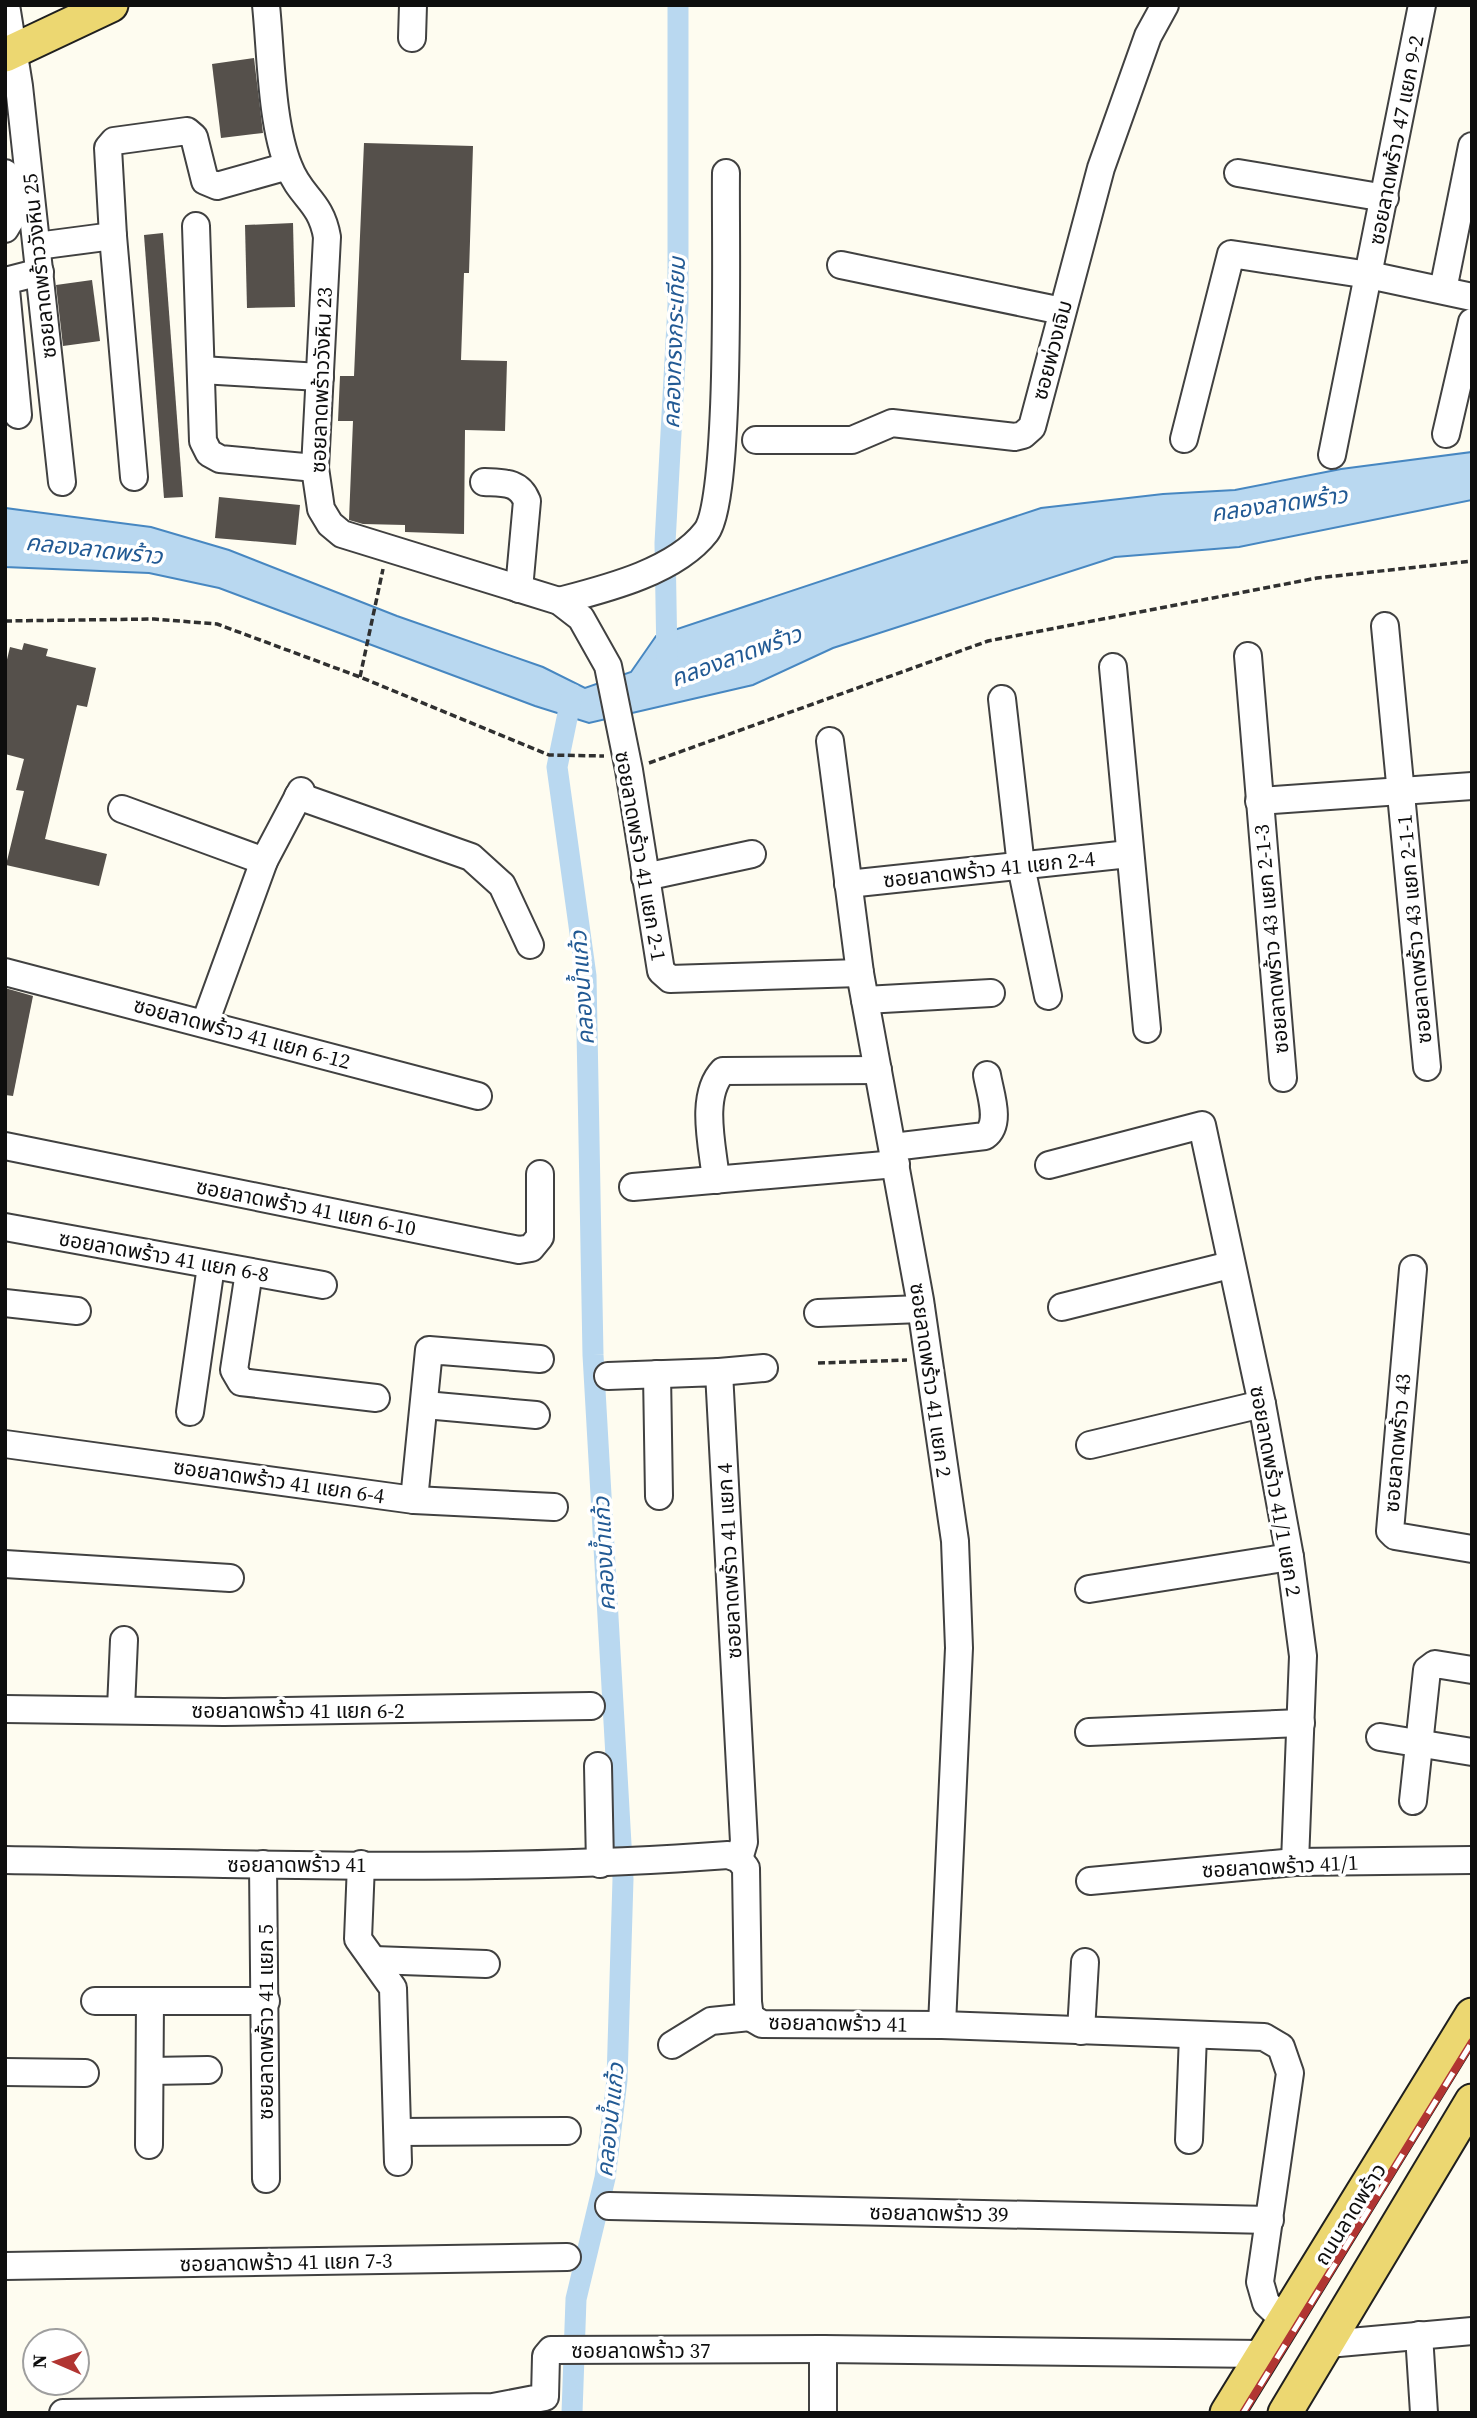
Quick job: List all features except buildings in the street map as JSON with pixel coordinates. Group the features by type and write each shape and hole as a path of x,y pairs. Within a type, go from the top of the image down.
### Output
{"main road":[{"path":"10,53 109,6"},
{"name":"ถนนลาดพร้าว","path":"1227,2413 1472,2015"},
{"path":"1285,2413 1472,2101"}],"street":[{"name":"ซอยลาดพร้าววังหิน 25","path":"6,5 10,53 39,259 62,482"},
{"name":"ซอยลาดพร้าววังหิน 23","path":"266,5 280,135 288,166 295,181 324,217 327,237 316,468 321,509 330,524 342,534 559,601 582,618 608,666"},
{"path":"412,38 413,5"},
{"name":"ซอยพ่วงเจิม","path":"756,440 852,440 892,423 1015,437 1023,435 1032,427 1101,169 1148,36 1166,5"},
{"name":"ซอยลาดพร้าว 47 แยก 9-2","path":"1332,455 1422,5"},
{"path":"134,477 107,154 114,141 187,131 194,137 205,181 217,186 288,166"},
{"path":"1443,290 1472,146"},
{"path":"5,173 11,219 5,229"},
{"path":"559,601 617,586 683,554 707,531 717,497 722,440 726,173"},
{"path":"1238,173 1385,198"},
{"path":"196,226 203,441 209,453 220,459 316,468"},
{"path":"18,415 6,289 9,280 39,259 113,236"},
{"path":"1184,439 1231,254 1370,275 1472,297"},
{"path":"841,265 1062,312"},
{"path":"1446,434 1472,322"},
{"path":"201,370 320,377"},
{"path":"484,482 516,485 523,490 527,501 519,589"},
{"name":"ซอยลาดพร้าว 43 แยก 2-1-1","path":"1385,626 1427,1067"},
{"name":"ซอยลาดพร้าว 43 แยก 2-1-3","path":"1248,656 1283,1078"},
{"name":"ซอยลาดพร้าว 41 แยก 2-1","path":"608,666 618,730 629,770 661,971 670,979 860,973"},
{"path":"1113,667 1147,1029"},
{"path":"1002,699 1021,866 1048,996"},
{"name":"ซอยลาดพร้าว 41 แยก 2","path":"830,741 860,973 921,1309 955,1541 958,1648 942,2025"},
{"path":"1259,801 1472,786"},
{"path":"205,1023 264,861 299,793 471,857 502,885 530,945"},
{"path":"122,808 264,861"},
{"path":"645,877 752,853"},
{"name":"ซอยลาดพร้าว 41 แยก 2-4","path":"848,884 1129,854"},
{"name":"ซอยลาดพร้าว 41 แยก 6-12","path":"5,972 478,1096"},
{"path":"865,1000 991,993"},
{"path":"716,1180 710,1098 713,1082 723,1071 878,1070"},
{"path":"633,1187 716,1180 894,1156 985,1136 992,1132 995,1123 987,1075"},
{"name":"ซอยลาดพร้าว 41/1 แยก 2","path":"1049,1165 1202,1125 1262,1404 1290,1557 1303,1656 1295,1862"},
{"name":"ซอยลาดพร้าว 41 แยก 6-10","path":"5,1146 519,1250 531,1248 540,1237 540,1174"},
{"name":"ซอยลาดพร้าว 41 แยก 6-8","path":"5,1227 323,1285"},
{"path":"1062,1307 1230,1265"},
{"path":"190,1412 211,1266"},
{"name":"ซอยลาดพร้าว 43","path":"1413,1269 1390,1531 1395,1536 1472,1549"},
{"path":"249,1272 234,1370 236,1378 241,1382 376,1398"},
{"path":"5,1303 77,1311"},
{"path":"818,1312 921,1309"},
{"path":"414,1500 429,1350 540,1359"},
{"path":"608,1376 764,1368"},
{"name":"ซอยลาดพร้าว 41 แยก 4","path":"719,1372 744,1842 738,1859"},
{"path":"657,1374 659,1496"},
{"path":"1090,1445 1262,1404"},
{"path":"425,1405 536,1415"},
{"name":"ซอยลาดพร้าว 41 แยก 6-4","path":"5,1444 414,1500 554,1507"},
{"path":"1089,1589 1290,1557"},
{"path":"5,1563 230,1577"},
{"path":"121,1708 124,1640"},
{"path":"1413,1801 1430,1665 1472,1670"},
{"name":"ซอยลาดพร้าว 41 แยก 6-2","path":"5,1710 121,1708 224,1712 591,1706"},
{"path":"1089,1731 1301,1723"},
{"path":"1380,1737 1472,1752"},
{"path":"598,1766 616,1864"},
{"name":"ซอยลาดพร้าว 41","path":"5,1860 263,1864 616,1864 728,1855 738,1859 746,1868 750,2017 762,2024 942,2025 1264,2037 1281,2047 1290,2073 1261,2294 1273,2312 1284,2320"},
{"name":"ซอยลาดพร้าว 41/1","path":"1090,1881 1295,1862 1472,1860"},
{"name":"ซอยลาดพร้าว 41 แยก 5","path":"263,1864 266,2179"},
{"path":"361,1864 358,1936 393,1988 398,2162"},
{"path":"374,1960 486,1964"},
{"path":"1081,2031 1085,1962"},
{"path":"95,2001 266,2001"},
{"path":"149,2145 150,2001"},
{"path":"672,2046 711,2021 750,2017"},
{"path":"1189,2140 1193,2035"},
{"path":"150,2071 208,2070"},
{"path":"5,2072 85,2073"},
{"path":"398,2132 567,2131"},
{"name":"ซอยลาดพร้าว 39","path":"608,2206 1270,2220"},
{"name":"ซอยลาดพร้าว 41 แยก 7-3","path":"5,2266 567,2257"},
{"path":"1328,2344 1472,2331"},
{"path":"1419,2335 1424,2413"},
{"path":"823,2348 823,2413"},
{"name":"ซอยลาดพร้าว 37","path":"63,2413 492,2407 545,2398 546,2356 551,2350 823,2348 1264,2354"}],"path":[{"path":"5,621 154,619 217,624 359,677 549,755 602,755 629,770 988,641 1317,578 1472,561"},
{"path":"359,677 378,586"},
{"path":"818,1363 927,1359"}],"water":[{"name":"คลองลาดพร้าว","path":"1472,452 1472,500 1239,547 1115,557 833,648 753,685 589,723 535,706 219,588 149,573 5,567 5,508 151,527 229,550 397,616 543,667 585,688 631,672 656,636 1041,508 1163,494 1235,490 1341,469"}],"waterway":[{"name":"คลองทรงกระเทียม","path":"667,661 665,543 678,305 678,5"},
{"name":"คลองน้ำแก้ว","path":"572,694 557,767 586,976 593,1355 623,1879 617,2080 605,2178 576,2299 572,2413"}],"railway":[{"path":"1243,2413 1472,2042"}]}
